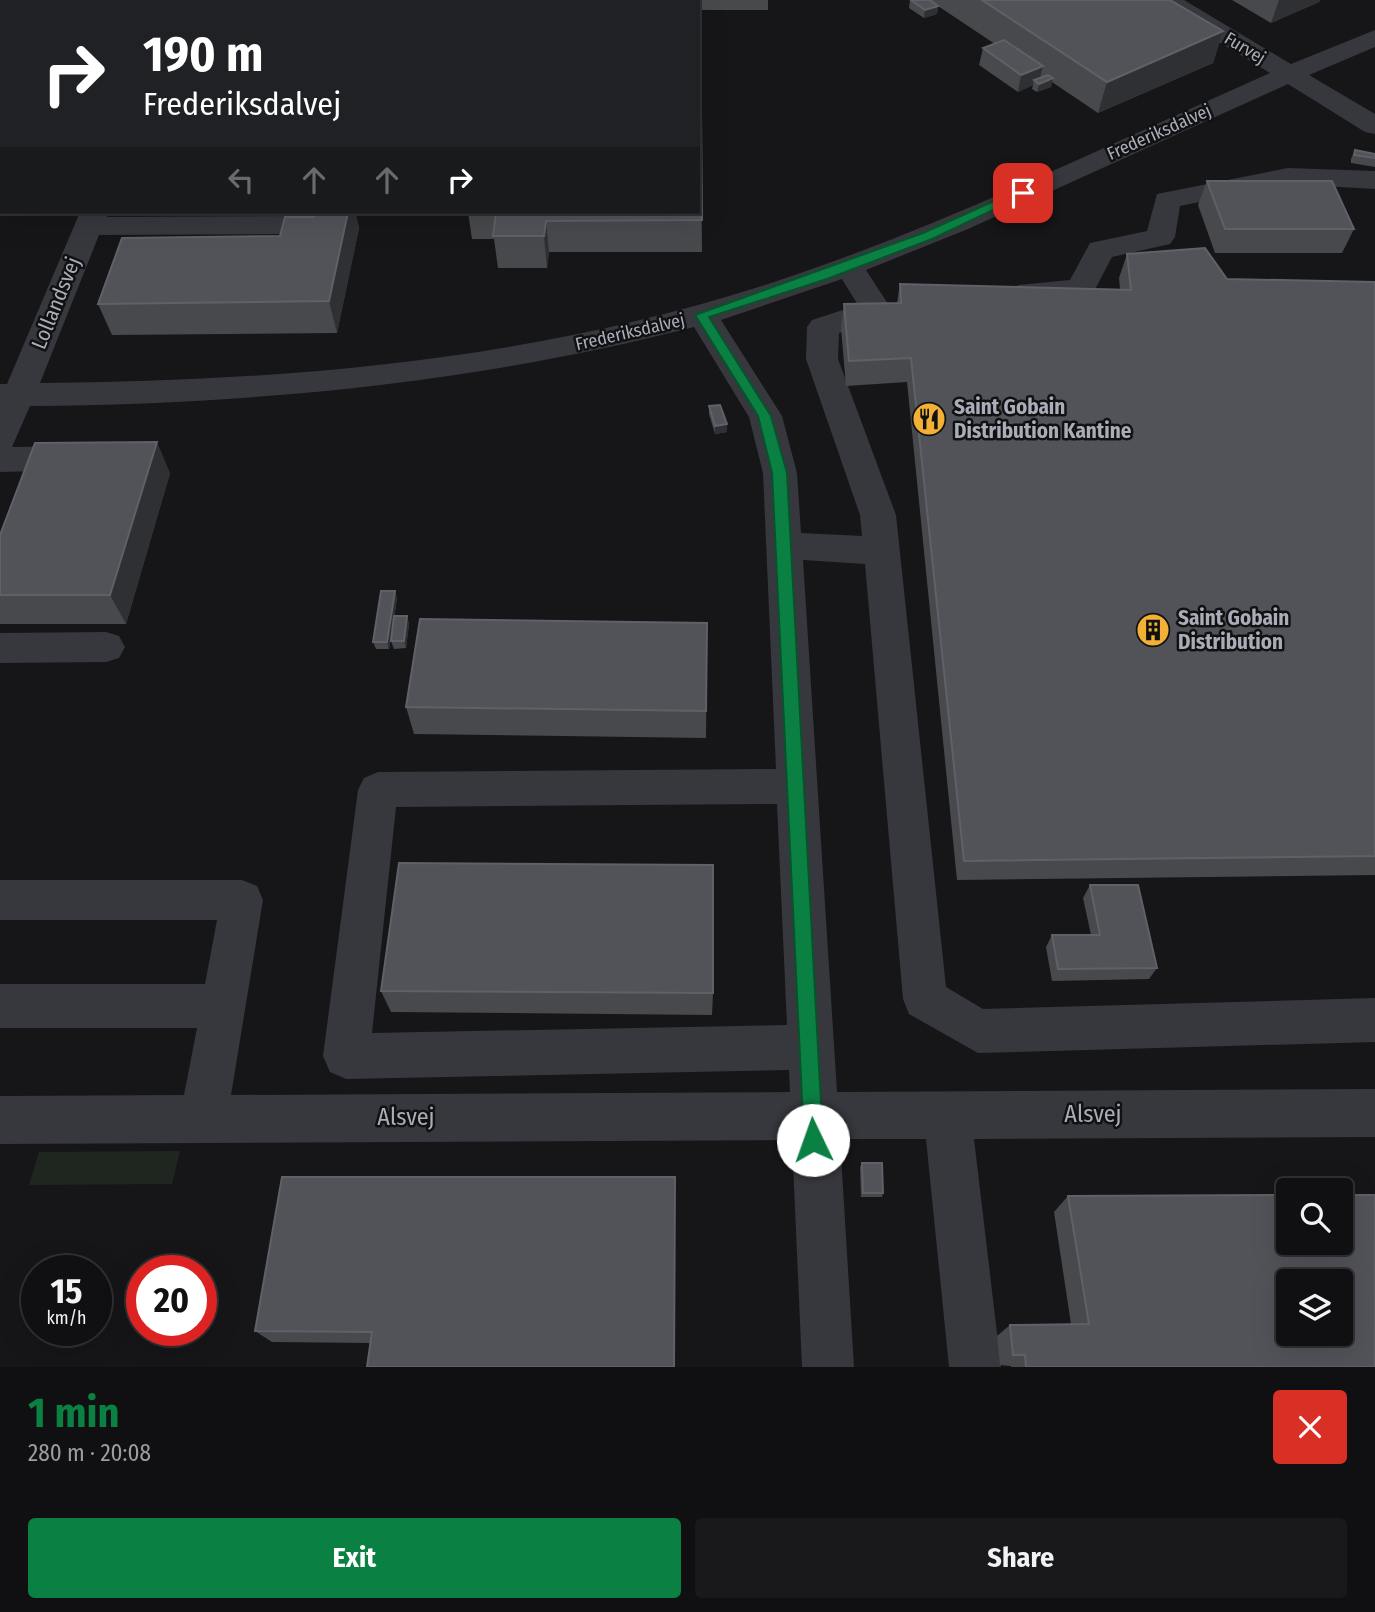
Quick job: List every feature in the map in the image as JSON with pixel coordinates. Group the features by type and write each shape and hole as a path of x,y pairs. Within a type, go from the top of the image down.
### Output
{"street":[{"name":"Furvej","path":"1167,0 1375,126"},
{"name":"Frederiksdalvej","path":"9,395 283,386 407,373 593,341 702,315 871,287 928,236 1287,74 1375,38"},
{"path":"1001,293 1080,290 1101,250 1160,237 1167,200 1288,176 1375,180"},
{"path":"91,219 312,225"},
{"name":"Lollandsvej","path":"0,440 9,395 91,219"},
{"path":"871,287 877,310 823,327 822,359 878,515 925,999 978,1031 1375,1020"},
{"path":"702,315 765,416 779,473 808,1047 828,1367"},
{"path":"0,460 120,457"},
{"path":"783,545 881,551"},
{"path":"0,648 106,647"},
{"path":"795,786 378,790 346,1056 808,1047"},
{"path":"0,900 242,900 203,1119"},
{"path":"0,1006 223,1006"},
{"name":"Alsvej","path":"0,1120 1375,1113"},
{"path":"947,1114 975,1367"}],"shaded area":[{"path":"180,1151 172,1184 29,1185 39,1152"}],"building":[{"path":"700,0 702,220 546,221 544,236 493,236 496,214 700,214"},
{"path":"911,0 930,0 938,6 925,10"},
{"path":"982,0 1170,0 1223,31 1107,82"},
{"path":"1004,40 1043,66 1021,75 983,48"},
{"path":"1048,75 1053,78 1039,84 1034,80"},
{"path":"1355,150 1375,154 1375,158 1354,155"},
{"path":"1207,181 1332,181 1354,229 1225,229"},
{"path":"315,214 348,214 329,301 98,304 122,238 280,236 285,217 314,217"},
{"name":"Saint Gobain Distribution","path":"1205,248 1227,279 1375,282 1375,856 964,861 911,358 849,361 844,304 901,303 900,284 1131,290 1127,254"},
{"path":"720,405 727,424 715,426 709,406"},
{"path":"157,442 110,595 0,595 0,535 35,443"},
{"path":"381,591 395,591 387,642 373,642"},
{"path":"394,616 407,616 404,641 391,641"},
{"path":"420,619 707,623 706,711 406,707"},
{"path":"399,863 713,865 713,993 381,991"},
{"path":"1090,885 1138,885 1157,968 1058,969 1052,935 1100,935"},
{"path":"862,1163 882,1163 883,1193 863,1193"},
{"path":"282,1177 675,1177 674,1367 367,1367 372,1332 255,1331"},
{"path":"1276,1195 1276,1255 1353,1255 1353,1195 1375,1195 1375,1367 1026,1367 1025,1355 1013,1355 1010,1325 1089,1324 1068,1196"}],"place":[{"name":"Saint Gobain Distribution Kantine","path":"929,419"},
{"name":"Saint Gobain Distribution","path":"1153,630"}],"route":[{"path":"813,1140 779,473 765,416 702,315 823,276 928,236 1023,193"}]}
